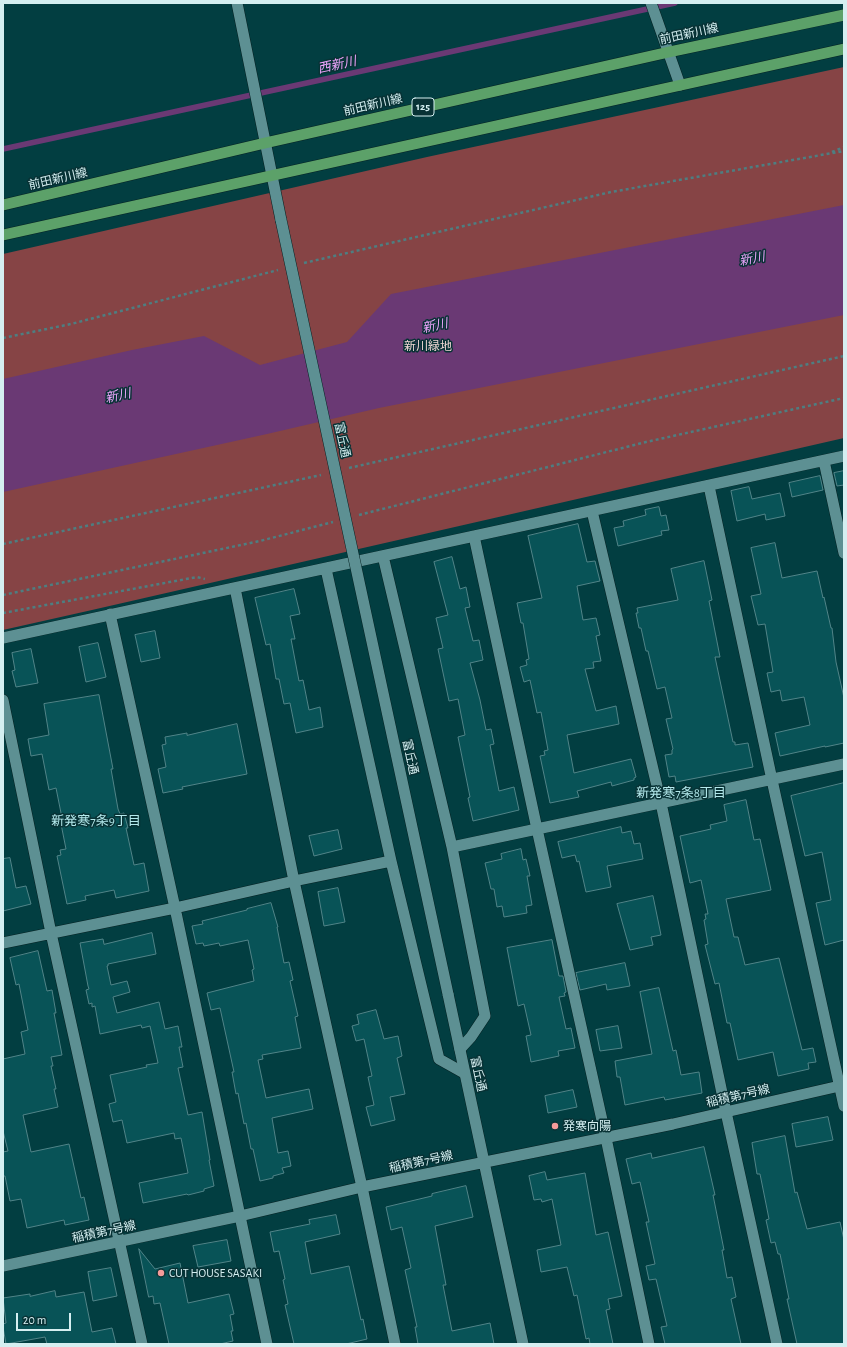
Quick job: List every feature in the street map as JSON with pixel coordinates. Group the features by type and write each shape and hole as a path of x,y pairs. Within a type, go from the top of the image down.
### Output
{"main road":[{"name":"前田新川線","path":"3,205 265,143 669,52 844,15"},
{"path":"3,235 844,49"}],"street":[{"name":"富丘通","path":"237,3 271,176 523,1344"},
{"path":"651,3 680,85"},
{"path":"3,638 844,456"},
{"path":"824,461 844,553"},
{"path":"709,486 772,780 842,1086 844,1106"},
{"path":"592,511 661,803 726,1112 777,1344"},
{"path":"474,536 650,1344"},
{"path":"383,556 452,847 485,1016 471,1037 460,1049"},
{"path":"326,569 391,861 439,1059 464,1073"},
{"path":"235,588 294,881 362,1187 395,1344"},
{"path":"110,614 175,908 267,1344"},
{"path":"3,700 51,933 142,1344"},
{"path":"452,847 844,764"},
{"path":"3,943 175,908 391,861"},
{"name":"稲積第7号線","path":"3,1266 240,1216 362,1187 606,1138 842,1086"}],"path":[{"path":"826,155 844,147"},
{"path":"611,192 844,151"},
{"path":"346,469 844,356"},
{"path":"352,517 646,442 844,398"},
{"path":"3,544 323,474"},
{"path":"3,595 260,541 337,521"},
{"path":"3,613 197,577 207,580"}],"green space":[{"name":"新川緑地","path":"844,67 844,438 3,630 3,254 427,157"}],"water":[{"name":"新川","path":"844,205 844,315 379,408 3,492 3,379 132,350 204,336 260,365 347,342 391,294"}],"building":[{"path":"844,471 844,485 837,486 834,473"},
{"path":"820,476 823,490 792,497 789,483"},
{"path":"749,487 752,499 780,493 785,516 766,520 765,514 737,521 731,491"},
{"path":"659,507 661,516 666,515 669,530 661,531 662,535 618,546 614,528 624,526 623,521 646,515 645,510"},
{"path":"578,524 587,562 595,561 600,581 577,586 583,620 596,618 600,635 596,636 601,661 593,662 594,668 585,669 596,711 616,706 619,724 567,735 574,773 631,759 636,777 634,780 612,786 611,782 577,791 579,797 550,803 540,756 545,755 544,751 548,750 541,712 537,713 530,680 524,682 520,667 527,665 526,660 529,659 523,623 521,623 517,603 542,598 528,536"},
{"path":"775,543 782,578 817,571 832,628 836,662 844,698 844,743 780,756 775,733 810,725 804,697 782,701 780,690 771,692 767,673 773,672 765,624 758,625 751,596 761,594 751,548"},
{"path":"452,557 460,589 466,587 470,607 465,608 473,641 479,640 483,660 470,663 486,730 491,729 494,744 490,745 499,791 514,787 519,810 473,821 468,798 470,797 458,737 465,735 458,699 449,701 438,649 443,648 436,618 448,615 434,562"},
{"path":"704,561 712,600 709,601 720,657 715,657 733,742 735,742 735,745 748,743 753,767 676,782 675,776 669,777 665,755 672,754 673,749 666,719 672,718 665,687 657,689 648,651 646,651 636,613 638,613 637,608 678,600 671,569"},
{"path":"294,589 300,614 290,616 295,639 291,639 299,681 303,680 309,710 320,707 323,727 296,733 290,703 284,704 279,679 276,679 270,644 266,645 255,598"},
{"path":"155,631 160,658 141,662 135,635"},
{"path":"98,643 106,677 86,682 79,647"},
{"path":"31,649 38,683 16,687 12,671 15,670 12,653"},
{"path":"99,695 113,769 111,769 118,809 120,814 124,813 134,865 144,863 149,891 116,898 114,890 85,896 86,900 67,904 57,856 61,855 60,850 66,849 56,788 49,790 42,754 31,756 28,739 49,735 44,704"},
{"path":"237,724 247,774 182,787 183,789 163,793 158,769 166,767 162,745 166,744 165,737 187,733 187,735"},
{"path":"844,783 844,940 825,945 816,903 831,900 822,852 805,856 791,796"},
{"path":"746,800 754,840 760,839 771,890 726,899 734,937 738,937 745,965 779,958 802,1050 813,1048 816,1062 808,1063 809,1069 778,1076 773,1052 738,1060 730,1023 727,1023 719,983 715,984 705,945 708,944 704,920 706,919 705,914 708,914 701,880 690,883 680,836 711,829 710,825 727,821 724,805"},
{"path":"621,827 622,833 631,831 634,844 640,843 643,859 607,866 611,887 586,892 579,861 577,862 575,855 562,858 558,842"},
{"path":"338,830 342,849 314,856 309,836"},
{"path":"521,849 523,860 526,859 530,876 527,876 532,905 526,906 527,913 504,917 502,906 497,907 494,889 491,889 485,863 502,859 501,854"},
{"path":"10,858 16,888 26,886 31,904 3,911 3,859"},
{"path":"338,888 345,922 324,926 318,892"},
{"path":"653,896 661,935 651,937 653,945 630,950 617,904"},
{"path":"271,903 278,927 284,963 289,962 293,980 290,981 298,1016 295,1017 301,1048 262,1055 263,1059 258,1060 266,1098 309,1089 313,1109 272,1118 278,1153 288,1151 291,1166 282,1168 284,1173 273,1176 273,1178 260,1181 253,1149 251,1149 246,1123 244,1124 238,1093 236,1094 232,1072 234,1072 220,1008 211,1010 207,993 254,981 252,970 254,969 248,940 220,946 219,943 204,946 203,943 196,944 192,926 203,924 202,921"},
{"path":"152,933 156,954 108,964 107,966 111,985 127,981 130,992 113,997 117,1013 159,1002 165,1029 178,1026 182,1047 179,1047 183,1067 178,1068 188,1115 202,1112 214,1186 204,1189 204,1191 188,1195 143,1203 139,1183 188,1173 181,1138 175,1139 174,1133 127,1143 122,1120 113,1122 109,1104 116,1102 110,1075 147,1067 146,1065 158,1063 150,1026 142,1028 141,1025 100,1034 95,1006 92,1007 92,1003 89,1004 86,990 89,989 80,943 103,939 104,944"},
{"path":"552,940 559,976 563,976 566,992 564,993 565,996 559,997 566,1029 571,1028 575,1048 558,1051 559,1056 531,1062 526,1036 531,1035 524,1004 518,1006 507,948"},
{"path":"38,951 47,991 52,990 56,1013 54,1013 62,1055 51,1057 53,1066 51,1066 56,1089 54,1089 58,1107 23,1115 31,1152 69,1144 81,1198 84,1197 89,1220 65,1225 64,1220 27,1228 21,1199 10,1201 5,1176 3,1176 3,1152 8,1151 3,1131 3,1059 25,1054 21,1032 28,1030 19,984 16,985 10,958"},
{"path":"625,963 630,986 607,990 606,984 580,990 576,973"},
{"path":"659,988 673,1051 676,1050 681,1075 699,1072 702,1093 665,1100 664,1097 625,1105 620,1077 617,1077 615,1061 652,1054 640,992"},
{"path":"376,1010 384,1039 398,1036 402,1056 397,1058 405,1094 390,1097 395,1120 371,1126 366,1107 374,1105 368,1077 372,1076 364,1039 356,1041 352,1026 359,1024 357,1015"},
{"path":"618,1026 622,1048 600,1051 596,1030"},
{"path":"573,1090 577,1107 548,1113 545,1096"},
{"path":"828,1117 833,1140 796,1147 792,1124"},
{"path":"785,1136 795,1193 797,1192 807,1229 840,1222 844,1240 844,1344 797,1344 787,1299 789,1299 780,1254 778,1254 775,1242 771,1243 766,1220 769,1219 760,1174 757,1174 752,1143"},
{"path":"704,1147 715,1195 713,1195 724,1250 722,1250 727,1278 732,1277 736,1297 731,1299 741,1344 665,1344 661,1327 667,1326 656,1279 649,1280 646,1266 655,1264 646,1222 649,1222 640,1182 632,1184 626,1159 651,1153 652,1158"},
{"path":"545,1172 547,1180 585,1173 596,1235 608,1232 622,1296 608,1299 610,1309 606,1310 613,1344 590,1344 589,1338 586,1339 577,1295 574,1296 567,1267 541,1272 537,1250 561,1245 552,1199 542,1202 541,1199 534,1200 529,1176"},
{"path":"466,1186 473,1217 435,1226 446,1285 443,1285 452,1331 490,1323 494,1344 418,1344 415,1327 417,1327 405,1270 411,1268 402,1227 391,1230 386,1207"},
{"path":"336,1215 340,1234 305,1242 311,1274 349,1266 361,1320 363,1319 367,1339 346,1344 294,1344 285,1305 288,1304 283,1280 285,1279 279,1251 274,1252 270,1232 310,1224 309,1220"},
{"path":"227,1240 231,1261 198,1267 193,1246"},
{"path":"139,1249 155,1269 180,1263 188,1303 229,1294 234,1314 230,1315 233,1341 220,1344 169,1344 160,1303 154,1304 153,1296 149,1297"},
{"path":"111,1268 117,1296 93,1301 88,1272"},
{"path":"55,1291 56,1297 84,1292 92,1332 112,1328 116,1344 47,1344 45,1337 6,1344 3,1327 3,1324 6,1323 3,1298 30,1294 30,1296"}],"waterway":[{"name":"西新川","path":"3,149 675,3"}],"place":[{"name":"発寒向陽","path":"555,1126"},
{"name":"CUT HOUSE SASAKI","path":"161,1273"}],"district":[{"name":"新発寒7条8丁目","path":"681,793"},
{"name":"新発寒7条9丁目","path":"96,821"}]}
